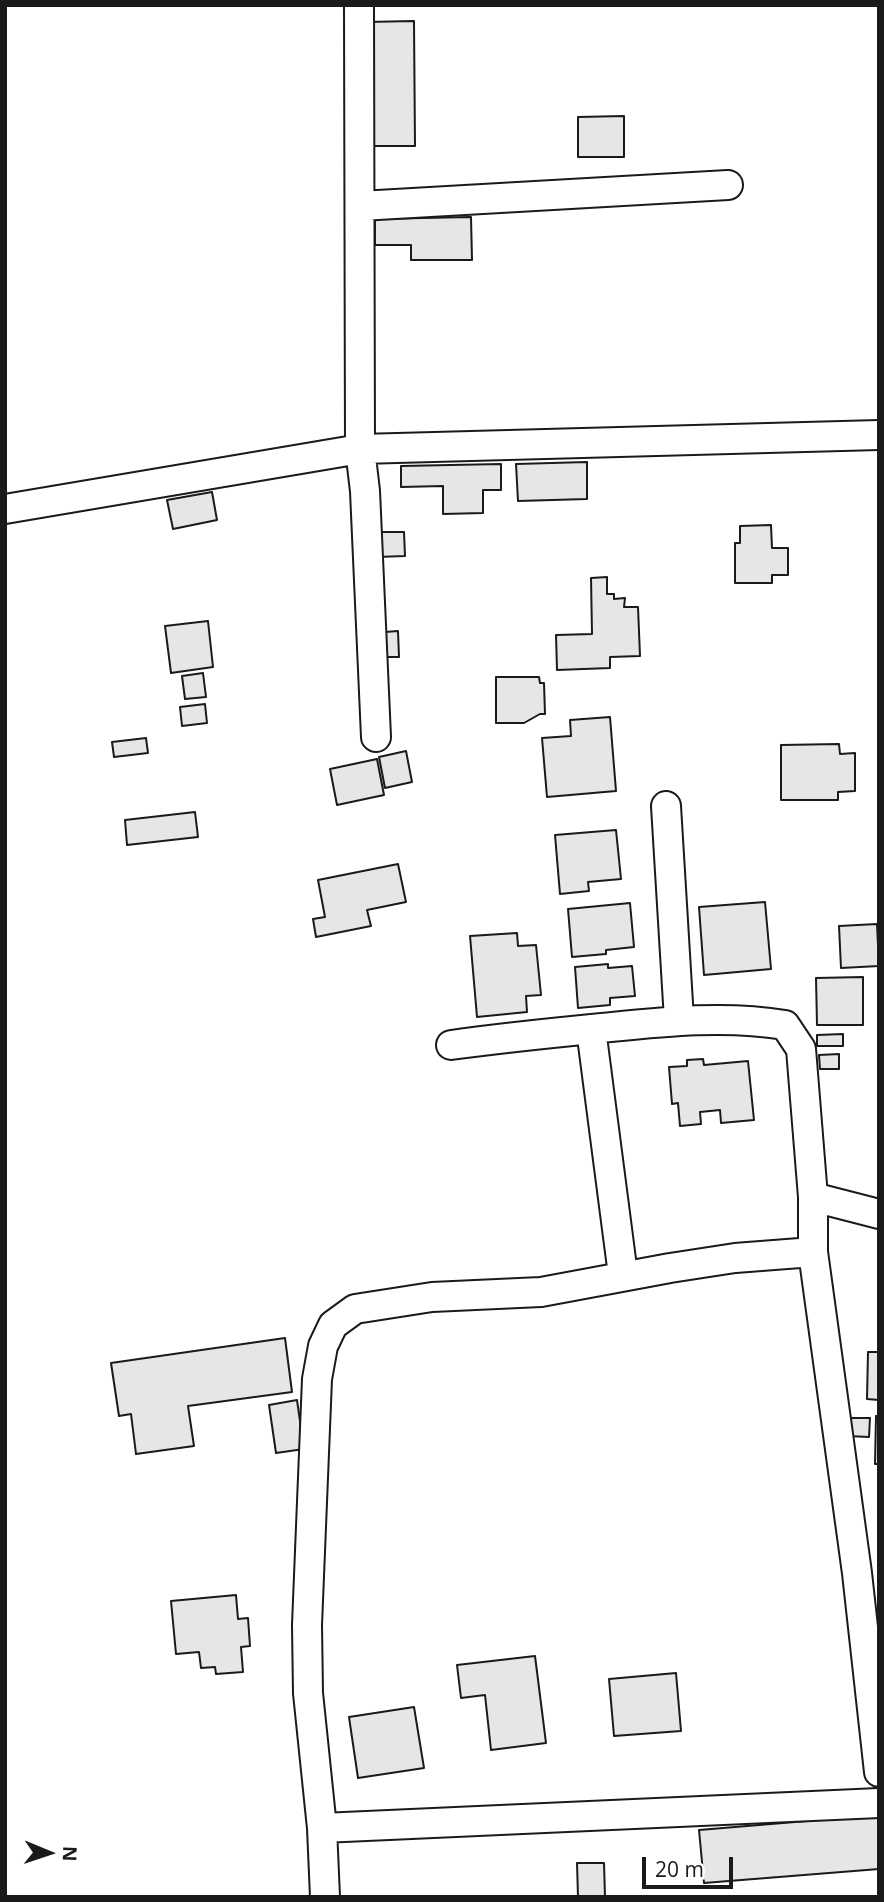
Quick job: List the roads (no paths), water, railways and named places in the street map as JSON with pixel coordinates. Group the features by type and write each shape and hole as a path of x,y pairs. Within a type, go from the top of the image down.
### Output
{"street":[{"path":"359,5 360,449 365,491 376,737"},
{"path":"360,206 728,185"},
{"path":"5,509 360,449 879,435"},
{"path":"666,806 679,1020"},
{"path":"451,1045 679,1020 762,1021 785,1025 801,1049 813,1197 813,1252 868,1572 879,1772"},
{"path":"591,1029 623,1275"},
{"path":"813,1197 879,1214"},
{"path":"325,1897 322,1828 309,1693 307,1625 317,1379 323,1346 334,1325 355,1309 432,1297 541,1292 623,1275 735,1258 813,1252"},
{"path":"322,1828 879,1803"}]}
